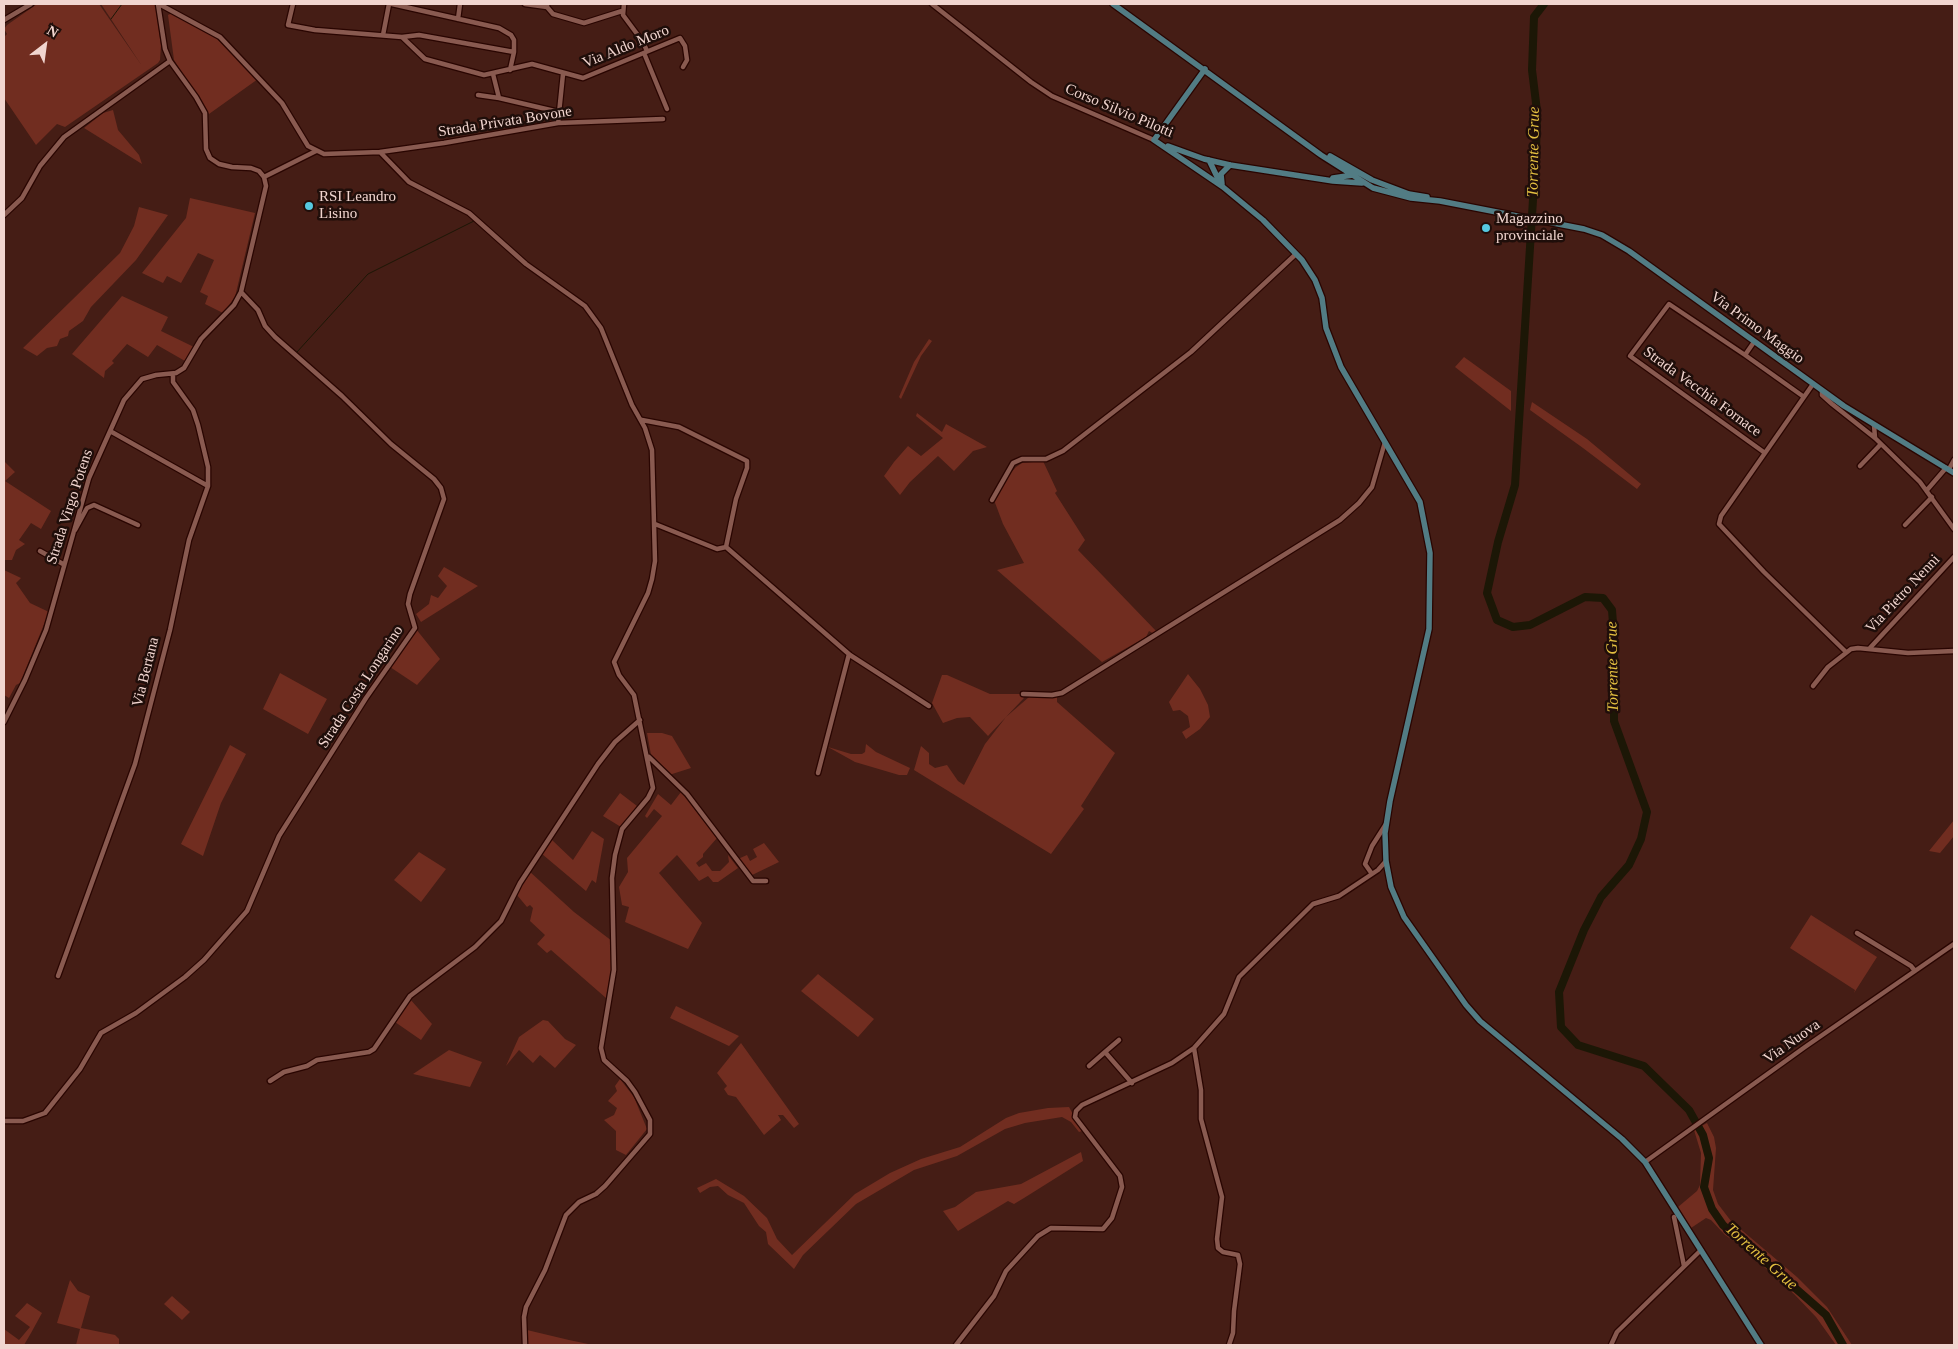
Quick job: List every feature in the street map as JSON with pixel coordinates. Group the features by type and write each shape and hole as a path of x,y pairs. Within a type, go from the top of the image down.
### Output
{"main road":[{"path":"1113,4 1364,183 1411,198 1440,201"},
{"path":"1205,69 1154,140 1223,187 1263,220 1296,254 1315,280 1322,298 1326,328 1341,366 1420,502 1430,553 1431,605 1427,645 1386,824 1386,861 1391,887 1404,917 1466,1005 1492,1031 1622,1139 1645,1162 1761,1345"},
{"path":"1302,139 1372,180 1409,194 1440,201"},
{"name":"Corso Silvio Pilotti","path":"1154,140 1206,160 1230,165 1364,183"},
{"path":"1203,174 1200,164 1206,160 1223,187"},
{"path":"1223,187 1221,174 1230,165"},
{"path":"1328,179 1336,173 1337,165"},
{"name":"Corso Silvio Pilotti","path":"1328,179 1352,175 1372,180"},
{"name":"Via Primo Maggio","path":"1440,201 1602,235 1629,251 1813,384 1874,425 1950,470"}],"street":[{"path":"4,20 31,4"},
{"path":"158,4 165,49 170,61 205,113 206,149 210,158 219,164 251,168 259,171 264,178 266,186 241,292 231,309 201,339 184,368 173,374"},
{"path":"158,4 220,37 267,85 282,103 301,138 316,151 264,178"},
{"path":"293,4 288,25 315,30 402,37 419,35 514,52"},
{"path":"383,35 390,4 458,18 506,31 514,40 514,52 510,70"},
{"path":"458,18 460,4"},
{"path":"525,4 547,5 553,14 584,23 622,11"},
{"path":"624,4 622,11 645,52 667,109"},
{"name":"Corso Silvio Pilotti","path":"932,4 1052,96 1154,140"},
{"name":"Via Aldo Moro","path":"402,37 417,54 425,59 484,75 532,64 582,78 680,38 685,46 687,60 683,67"},
{"path":"4,215 22,198 40,166 64,137 170,61"},
{"path":"494,74 499,98"},
{"path":"558,123 563,74"},
{"path":"478,95 559,112"},
{"name":"Strada Privata Bovone","path":"316,151 324,154 380,152 558,123 663,119"},
{"path":"380,152 409,182 468,213 526,264 585,306 601,328 632,404 642,420 652,450 655,524 655,561 652,580 614,662 615,670 634,695 648,756 653,788 648,798 622,829 615,855 612,878 614,970 601,1048 604,1060 627,1081 635,1092 650,1120 650,1134 605,1186 596,1194 579,1202 566,1215 544,1270 526,1307 524,1317 525,1345"},
{"path":"992,500 1013,463 1022,459 1046,459 1062,451 1191,352 1296,254"},
{"name":"Strada Costa Longarino","path":"4,1121 22,1121 45,1113 80,1069 101,1033 136,1013 185,977 204,960 240,920 252,902 278,836 366,698 415,628 408,604 444,499 442,488 275,337 265,326 258,310 241,292"},
{"name":"Strada Vecchia Fornace","path":"1765,453 1630,356 1669,304 1804,397 1722,516 1719,524 1764,572 1846,652"},
{"path":"1745,355 1754,342"},
{"name":"Strada Virgo Potens","path":"4,722 43,638 63,564 92,471 124,400 142,379 156,375 173,374"},
{"name":"Via Bertana","path":"58,976 136,764 170,630 190,540 208,486 208,466 198,425 193,410 173,382 173,374"},
{"path":"1804,397 1813,384"},
{"path":"1822,390 1822,395 1875,438 1927,490 1954,529"},
{"path":"642,420 679,427 747,461 747,468 736,499 726,547"},
{"path":"1874,425 1875,438"},
{"path":"110,431 208,486"},
{"path":"1023,694 1052,695 1062,692 1340,520 1359,504 1372,487 1385,441"},
{"path":"1860,466 1881,444"},
{"path":"1927,490 1950,470 1954,460"},
{"path":"1905,525 1932,497"},
{"path":"73,532 87,508 92,505 99,506 138,525"},
{"path":"655,524 717,549 726,547"},
{"path":"726,547 849,654 930,706"},
{"path":"40,550 63,564"},
{"name":"Via Pietro Nenni","path":"1869,649 1954,557"},
{"path":"1813,686 1828,667 1846,652 1858,648 1908,653 1954,651"},
{"path":"818,773 849,654"},
{"path":"270,1082 284,1072 304,1068 316,1060 374,1049 410,996 467,953 501,921 520,883 598,764 615,742 640,720"},
{"path":"648,756 687,794 753,881 766,881"},
{"path":"1372,874 1365,864 1372,846 1386,824"},
{"path":"956,1345 994,1296 1006,1271 1038,1236 1051,1228 1102,1229 1107,1226 1112,1218 1122,1187 1120,1176 1075,1117 1076,1111 1082,1105 1172,1063 1194,1048 1224,1014 1239,977 1313,904 1338,896 1372,874 1386,861"},
{"path":"1857,933 1911,966 1915,971"},
{"name":"Via Nuova","path":"1645,1162 1805,1046 1954,944"},
{"path":"1089,1066 1119,1040"},
{"path":"1194,1048 1201,1090 1201,1120 1220,1183 1222,1196 1217,1239 1218,1248 1223,1252 1238,1254 1240,1264 1233,1332 1229,1345"},
{"path":"1106,1052 1132,1083"},
{"path":"1674,1217 1684,1266"},
{"path":"1611,1345 1617,1332 1701,1250"}],"shaded area":[{"path":"37,4 99,4 142,66 101,4 155,4 161,45 158,63 65,127 57,124 36,145 4,98 4,37 7,34 4,29"},
{"path":"172,13 216,38 258,79 209,114 174,60 168,15"},
{"path":"113,110 118,130 139,155 142,164 84,128 103,113"},
{"path":"190,198 255,213 235,297 223,313 205,304 208,296 200,292 214,260 198,253 181,283 167,276 163,283 142,273 186,218"},
{"path":"139,207 168,215 136,260 91,307 83,321 69,331 68,336 60,339 57,346 47,348 37,356 23,348 120,253 134,226"},
{"path":"122,296 168,317 161,331 194,347 185,361 157,345 148,357 127,344 112,361 114,363 105,371 104,378 72,354"},
{"path":"929,339 932,341 921,356 901,399 899,397 914,362"},
{"path":"1464,357 1511,391 1511,411 1455,367"},
{"path":"1532,402 1587,439 1641,484 1637,489 1530,410"},
{"path":"917,413 942,432 946,424 987,447 973,451 954,471 938,456 910,482 900,495 884,476 894,462 908,446 921,456 943,438 916,416"},
{"path":"4,461 15,472 5,481 51,511 41,529 31,523 19,540 25,544 16,550 12,560 4,560"},
{"path":"1043,461 1057,491 1055,493 1085,540 1078,550 1157,632 1154,634 1149,631 1146,637 1102,662 997,570 1024,563 1003,524 994,500 1005,479 1016,467 1022,463"},
{"path":"444,567 478,586 421,622 416,614 429,604 431,595 438,598 447,586 438,576"},
{"path":"4,570 21,578 16,583 30,603 49,612 20,683 16,685 9,698 4,695"},
{"path":"416,629 440,659 417,685 390,667"},
{"path":"280,673 327,699 308,734 263,709"},
{"path":"1188,674 1200,689 1208,705 1210,717 1200,729 1186,739 1182,732 1190,727 1188,716 1180,710 1173,711 1169,702"},
{"path":"942,675 947,675 990,694 1020,694 1024,698 988,736 970,717 957,718 943,723 932,703"},
{"path":"1057,696 1057,702 1115,753 1081,806 1084,809 1051,854 914,770 921,746 929,753 929,764 935,768 947,765 958,781 964,785 985,744 1006,717 1029,697"},
{"path":"647,733 662,733 672,736 691,768 669,775 651,755"},
{"path":"866,744 876,752 910,768 907,775 899,775 855,762 828,747 851,754 862,754 865,752"},
{"path":"230,745 246,754 221,803 203,856 181,844"},
{"path":"681,792 717,838 703,854 703,857 696,863 699,867 706,863 712,871 720,871 729,862 728,855 738,868 718,882 713,882 708,876 699,881 677,855 659,873 702,923 688,949 625,922 629,907 622,905 619,887 628,872 627,858 662,816 654,809 647,818 645,816 658,794 671,805"},
{"path":"620,793 637,806 621,827 603,816"},
{"path":"1954,820 1954,836 1940,853 1929,851"},
{"path":"592,831 604,839 596,883 592,880 586,891 542,854 552,840 573,860"},
{"path":"764,843 779,862 750,876 738,859 747,855 750,861 757,857 753,849"},
{"path":"419,852 446,869 421,902 394,880"},
{"path":"529,871 574,912 612,941 611,970 606,998 551,950 547,953 537,944 545,935 530,921 533,908 530,905 527,907 517,895"},
{"path":"1811,915 1877,957 1854,993 1855,990 1790,948"},
{"path":"818,974 874,1019 858,1037 801,991"},
{"path":"410,999 432,1024 421,1040 395,1022"},
{"path":"676,1006 739,1036 729,1046 670,1018"},
{"path":"543,1020 548,1021 565,1039 576,1045 555,1068 540,1055 533,1063 519,1050 506,1066 519,1037"},
{"path":"741,1043 799,1124 794,1128 783,1115 778,1115 781,1120 764,1135 736,1097 728,1095 724,1089 727,1086 717,1073"},
{"path":"449,1050 482,1062 470,1087 413,1074"},
{"path":"620,1079 634,1097 647,1129 626,1155 616,1150 616,1131 604,1120 614,1115 617,1108 608,1101 617,1091 615,1086"},
{"path":"1069,1107 1082,1131 1079,1132 1071,1122 1062,1117 1025,1123 1005,1129 957,1156 914,1170 856,1204 803,1255 794,1269 768,1244 766,1232 759,1226 744,1203 728,1195 718,1186 710,1187 700,1193 697,1188 716,1179 744,1196 767,1218 777,1239 792,1255 855,1194 890,1173 921,1159 960,1147 1006,1118 1019,1113 1048,1108"},
{"path":"1707,1123 1714,1137 1716,1148 1713,1190 1718,1204 1731,1221 1797,1277 1827,1307 1852,1345 1836,1345 1816,1317 1794,1294 1741,1246 1725,1235 1711,1220 1706,1218 1691,1228 1678,1207 1697,1191 1700,1185 1701,1153 1694,1130"},
{"path":"1081,1152 1083,1161 1014,1204 1008,1201 958,1231 943,1211 955,1207 976,1192 1021,1184"},
{"path":"70,1280 78,1291 90,1296 81,1328 115,1335 119,1339 119,1345 76,1345 80,1329 57,1323"},
{"path":"172,1296 190,1312 182,1320 164,1304"},
{"path":"27,1303 42,1313 24,1345 4,1345 4,1329 19,1340 30,1327 15,1316"},
{"path":"527,1330 569,1340 593,1345 528,1345"}],"waterway":[{"path":"111,19 122,4"},
{"name":"Torrente Grue","path":"1544,4 1534,17 1532,70 1537,111 1536,152 1515,485 1498,542 1487,593 1497,620 1513,627 1530,625 1585,597 1603,598 1612,610 1614,636 1614,721 1647,812 1641,839 1629,865 1601,897 1584,930 1559,992 1561,1027 1578,1045 1644,1066 1689,1110 1703,1135 1709,1158 1704,1187 1712,1209 1723,1225 1826,1315 1843,1345"},
{"path":"297,352 368,274 474,221"}],"place":[{"name":"RSI Leandro Lisino","path":"309,206"},
{"name":"Magazzino provinciale","path":"1486,228"}]}
